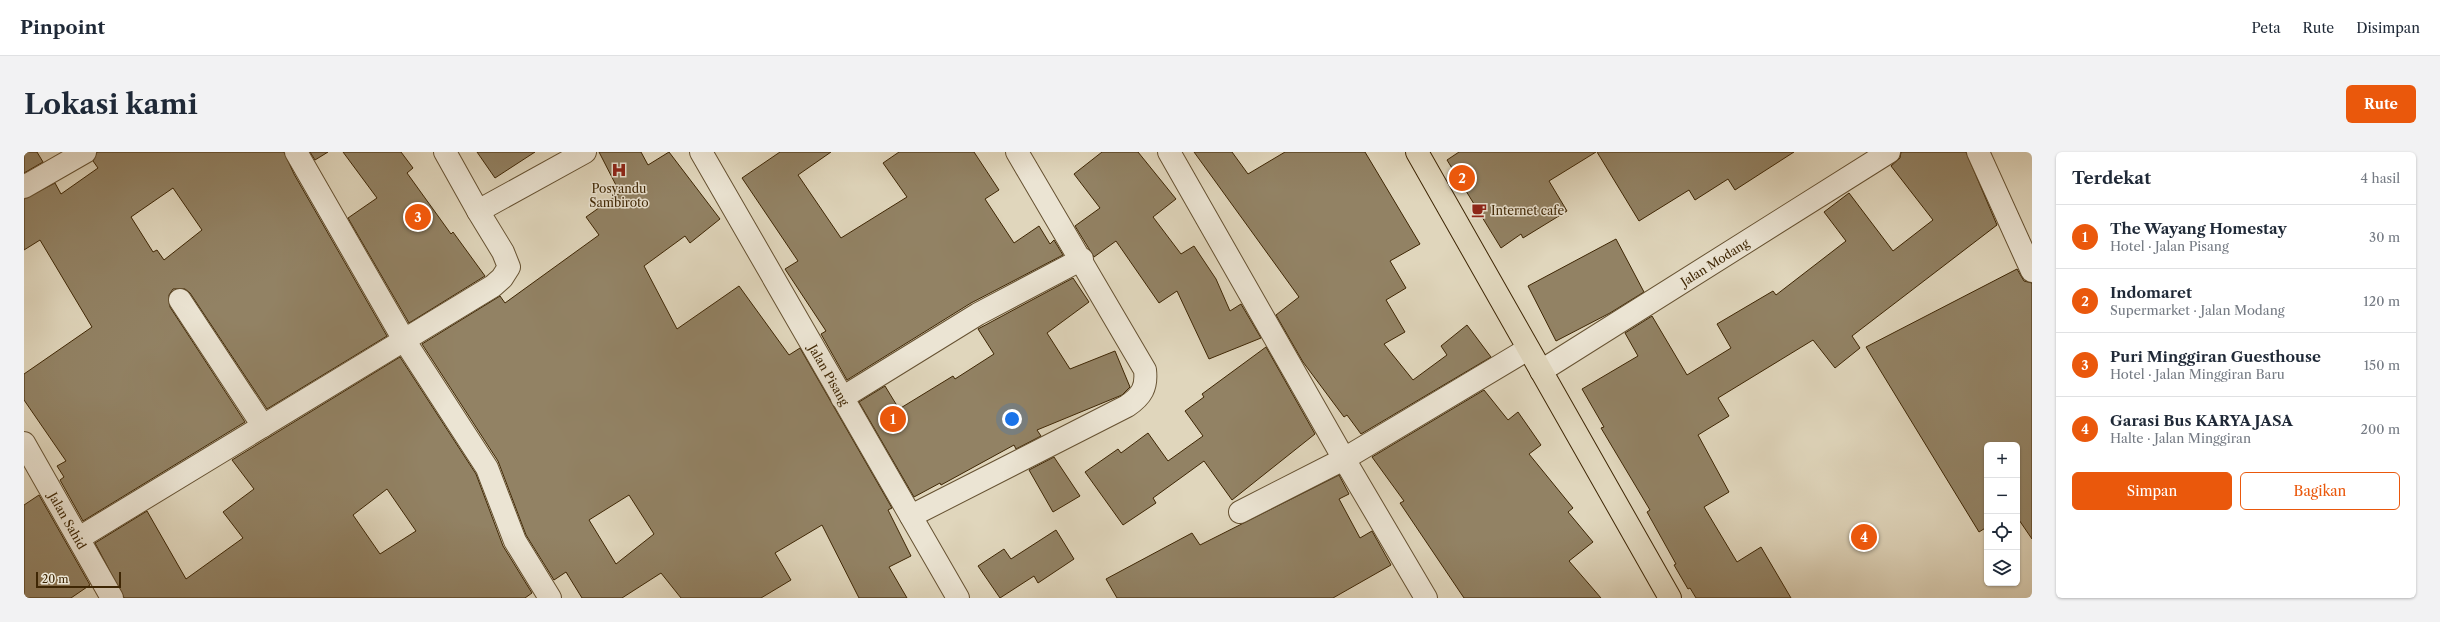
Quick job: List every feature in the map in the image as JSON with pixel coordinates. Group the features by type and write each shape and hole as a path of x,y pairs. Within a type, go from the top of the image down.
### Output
{"main road":[{"path":"1418,152 1668,597"}],"street":[{"path":"24,187 85,152"},
{"path":"296,152 404,340 487,468 515,541 541,595"},
{"path":"79,538 493,286 502,278 509,267 504,252 478,212 445,152"},
{"path":"478,212 585,152"},
{"name":"Jalan Pisang","path":"701,152 958,598"},
{"path":"911,516 1128,406 1143,392 1146,380 1145,370 1082,259 1017,152"},
{"path":"1169,152 1344,459 1426,598"},
{"path":"1978,152 2032,271"},
{"name":"Jalan Modang","path":"1541,371 1875,155"},
{"path":"842,398 978,314 1082,259"},
{"path":"180,300 263,426"},
{"path":"1240,512 1344,459 1528,349"},
{"name":"Jalan Sahid","path":"24,443 112,598"}],"building":[{"path":"24,152 37,152 43,162 24,173"},
{"path":"97,152 284,152 294,174 387,336 267,409 190,293 185,289 173,289 169,295 170,307 245,422 83,521 60,480 64,477 57,466 66,461 24,400 24,374 92,327 40,240 24,250 24,199 55,183 61,194 98,168 93,161","holes":["173,188 202,230 164,260 157,250 153,252 131,217"]},
{"path":"310,152 328,152 315,160"},
{"path":"343,152 401,152 413,168 407,173 451,234 453,232 485,276 409,323 348,218 377,198"},
{"path":"477,152 535,152 495,178"},
{"path":"599,152 641,152 648,165 669,152 720,219 690,243 685,236 644,266 677,329 739,286 789,355 800,348 892,508 888,510 911,556 889,567 907,598 859,598 822,525 775,553 791,580 761,598 681,598 661,573 622,598 582,598 566,572 554,580 526,535 498,461 422,344 500,296 505,303 599,235 586,217 620,193","holes":["629,495 654,534 616,564 589,520"]},
{"path":"780,152 831,152 798,175 841,238 907,197 883,163 899,152 974,152 999,190 985,199 1014,243 1039,226 1050,244 1054,240 1063,255 971,303 847,380 821,334 826,331 785,269 798,261 742,178"},
{"path":"1102,152 1138,152 1176,199 1153,217 1181,254 1194,246 1216,279 1230,311 1241,304 1261,338 1209,359 1177,291 1159,303 1116,241 1094,257 1075,226 1100,208 1074,174"},
{"path":"1194,152 1232,152 1248,174 1285,152 1365,152 1420,244 1390,261 1406,288 1386,300 1405,332 1384,344 1413,380 1447,355 1441,346 1467,325 1491,357 1361,434 1347,415 1344,417 1303,362 1276,315 1299,297"},
{"path":"1459,152 1596,152 1549,181 1567,211 1523,238 1521,234 1501,248 1447,160"},
{"path":"1597,152 1794,152 1735,190 1728,179 1695,200 1689,190 1639,221"},
{"path":"1901,152 1966,152 1997,225 1852,336 1860,348 1835,368 1813,340 1718,398 1729,416 1698,435 1729,492 1704,507 1737,562 1761,547 1791,598 1696,598 1690,588 1688,589 1674,565 1676,564 1647,512 1650,510 1601,428 1604,427 1582,389 1638,356 1625,333 1652,316 1687,375 1731,348 1717,324 1773,291 1776,295 1846,241 1824,212 1849,193 1893,251 1933,220 1891,166 1900,158"},
{"path":"1616,239 1644,292 1610,313 1556,341 1528,286"},
{"path":"2017,269 2024,281 2032,283 2032,539 2020,521 2020,442 1984,442 1984,529 1979,532 1866,347"},
{"path":"1073,278 1089,302 1047,333 1070,369 1115,351 1130,387 1122,395 1037,430 1041,436 1016,449 1014,445 941,485 940,483 914,497 859,402 885,386 899,409 953,376 955,379 994,354 978,329"},
{"path":"1266,347 1315,434 1232,500 1204,461 1153,498 1156,503 1123,525 1085,472 1118,449 1121,453 1148,433 1168,461 1203,436 1185,411 1204,397 1202,394"},
{"path":"400,357 476,474 503,546 532,593 525,598 124,598 95,543 147,511 186,579 243,538 223,512 254,489 232,460","holes":["387,489 416,531 380,554 353,515"]},
{"path":"1484,390 1508,420 1518,412 1541,445 1529,454 1573,508 1568,512 1593,542 1569,561 1601,598 1464,598 1400,503 1404,501 1372,457"},
{"path":"1054,457 1080,496 1053,512 1029,470"},
{"path":"1339,475 1349,494 1339,499 1360,538 1372,531 1391,565 1333,598 1117,598 1106,579 1192,533 1200,545"},
{"path":"39,495 90,585 71,598 24,598 24,505"},
{"path":"1056,530 1074,559 1038,583 1034,576 1000,598 978,566 1004,549 1011,559"}],"place":[{"name":"Posyandu Sambiroto","path":"619,170"},
{"name":"Indomaret","path":"1462,178"},
{"name":"Internet cafe","path":"1479,210"},
{"name":"Puri Minggiran Guesthouse","path":"418,217"},
{"name":"The Wayang Homestay","path":"893,419"},
{"name":"Garasi Bus KARYA JASA","path":"1864,537"}]}
